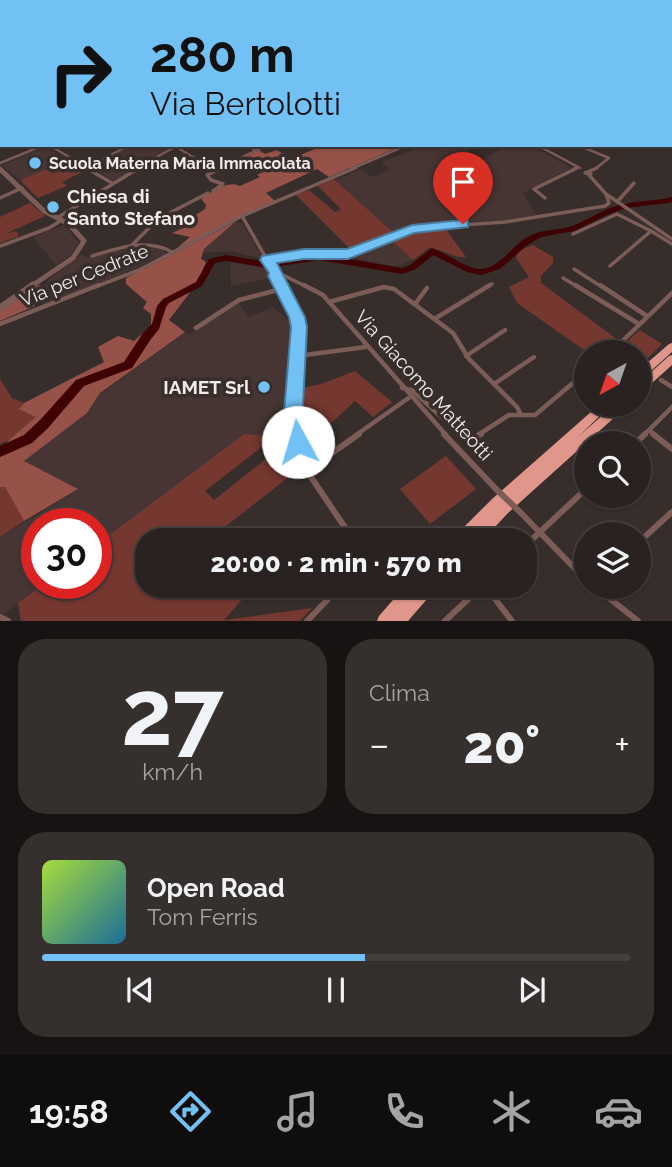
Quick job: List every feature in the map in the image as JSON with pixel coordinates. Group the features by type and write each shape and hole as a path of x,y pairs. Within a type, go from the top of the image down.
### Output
{"highway":[{"path":"651,365 672,347"},
{"path":"651,378 672,359"},
{"path":"471,528 592,417"},
{"path":"486,528 607,417"},
{"path":"384,621 404,598"},
{"path":"399,621 419,598"}],"street":[{"path":"28,147 32,150"},
{"path":"0,163 40,147"},
{"path":"50,147 113,183"},
{"path":"87,168 125,147"},
{"path":"0,246 49,228 113,183 174,147"},
{"path":"178,147 213,170"},
{"path":"250,147 257,150"},
{"path":"130,247 158,219 223,184 206,176 213,170 263,147"},
{"name":"Via per Cedrate","path":"0,324 105,285 242,216 402,147"},
{"path":"541,147 588,173 606,194 653,230"},
{"path":"582,147 609,158 588,173"},
{"path":"545,198 534,189 578,167"},
{"path":"0,169 44,211 60,219 83,237 82,247 73,258 0,307"},
{"path":"618,203 634,183"},
{"path":"0,198 22,188"},
{"path":"267,261 304,254 348,254 384,238 418,228 505,222 599,207 609,203 606,194"},
{"path":"573,234 617,214 672,241"},
{"name":"Via Giacomo Matteotti","path":"242,216 271,268 313,289 329,302 410,397 574,568"},
{"path":"610,266 653,230"},
{"path":"92,256 115,248 130,247 163,246 172,252"},
{"path":"573,269 647,316"},
{"path":"276,272 275,276 297,317 293,425 308,470 346,528"},
{"path":"563,278 639,324"},
{"path":"436,319 492,284"},
{"path":"329,302 384,287 394,289 457,337 466,356 517,407 521,415"},
{"path":"415,304 427,288"},
{"path":"196,328 239,300 282,289"},
{"path":"623,340 672,293"},
{"path":"466,356 505,330"},
{"path":"297,356 367,347"},
{"path":"493,384 534,357"},
{"path":"661,380 672,387"},
{"path":"402,388 412,390 468,442 509,415 535,415 574,382"},
{"path":"308,470 410,397"},
{"path":"650,431 672,407"},
{"path":"651,432 672,449"},
{"path":"539,533 574,500"},
{"path":"651,531 672,512"},
{"path":"307,621 329,598"},
{"path":"445,621 471,598"},
{"path":"494,598 512,621"},
{"path":"610,599 638,621"},
{"path":"0,617 8,621"}],"shaded area":[{"name":"Scuola Materna Maria Immacolata","path":"45,147 69,160 20,180 2,165"},
{"path":"127,147 172,147 114,181 91,167"},
{"path":"319,147 398,147 329,177 317,169 266,193 275,201 177,248 190,237 172,233 191,224 188,220 205,209 206,205 201,199 225,186 240,186 260,177 257,175 265,171 256,163 245,168 238,161 259,150 265,154 277,150 291,159"},
{"path":"420,147 474,147 460,159 475,164 504,147 534,147 571,168 523,193 536,215 507,220 427,223 394,233 335,180 361,169 372,177 390,170 381,162"},
{"path":"69,160 86,170 62,182 67,186 38,198 20,180"},
{"path":"333,179 394,233 351,250 296,195 309,190 335,212 341,209 318,186"},
{"path":"30,203 45,216 5,234 16,231 19,236 0,243 0,217"},
{"path":"235,222 242,223 261,255 259,258 231,251 202,253 204,249"},
{"path":"235,222 204,249 201,259 206,262 198,282 169,320 185,332 100,393 87,413 24,461 78,489 46,508 21,508 21,516 5,487 0,487 0,452 9,440 36,417 19,409 24,403 104,362 98,347 118,336 134,341 151,326 151,314 143,308 147,302 126,284 126,278"},
{"path":"64,225 79,243 71,255 56,265 33,237"},
{"path":"445,228 466,257 457,257 429,248 413,260 390,239 417,230"},
{"path":"390,239 413,260 395,267 353,258 352,254"},
{"path":"533,245 553,257 553,263 541,276 541,283 618,340 574,340 574,343 517,303 509,287 529,277 516,258 518,251"},
{"path":"162,248 166,254 103,282 42,305 38,297 51,277 81,255 87,257 112,251"},
{"path":"230,262 268,268 272,278 231,286"},
{"path":"39,285 44,287 31,302 35,306 0,321 0,311"},
{"path":"239,303 249,317 273,307 297,327 289,437 244,434 112,533 112,508 48,508 78,490 24,461 87,413 100,394 185,332 189,335"},
{"path":"640,330 662,344 651,355 651,340 629,340"},
{"path":"355,371 392,402 373,417 355,401 303,449 295,424 298,389 321,384"},
{"path":"0,379 12,398 24,403 20,408 37,417 0,444"},
{"path":"244,434 276,436 205,491 214,500 285,444 293,444 299,469 224,528 135,528 135,598 243,598 224,620 312,608 300,621 21,621 18,603 23,599 112,599 112,533"},
{"path":"446,456 476,489 430,524 400,489"},
{"path":"0,487 5,487 21,516 21,523 0,537"},
{"path":"21,524 21,599 24,599 0,617 0,537"}],"waterway":[{"path":"0,452 28,439 80,383 128,365 156,326 166,301 199,284 212,261 226,258 267,265 319,257 402,271 413,267 432,251 470,270 481,272 496,267 538,235 571,230 624,206 672,199"}],"place":[{"name":"Scuola Materna Maria Immacolata","path":"35,163"},
{"name":"Chiesa di Santo Stefano","path":"53,207"},
{"name":"IAMET Srl","path":"264,387"}],"route":[{"path":"298,442 293,425 299,327 297,317 275,276 276,272 267,260 304,254 348,254 412,229 463,224"}]}
